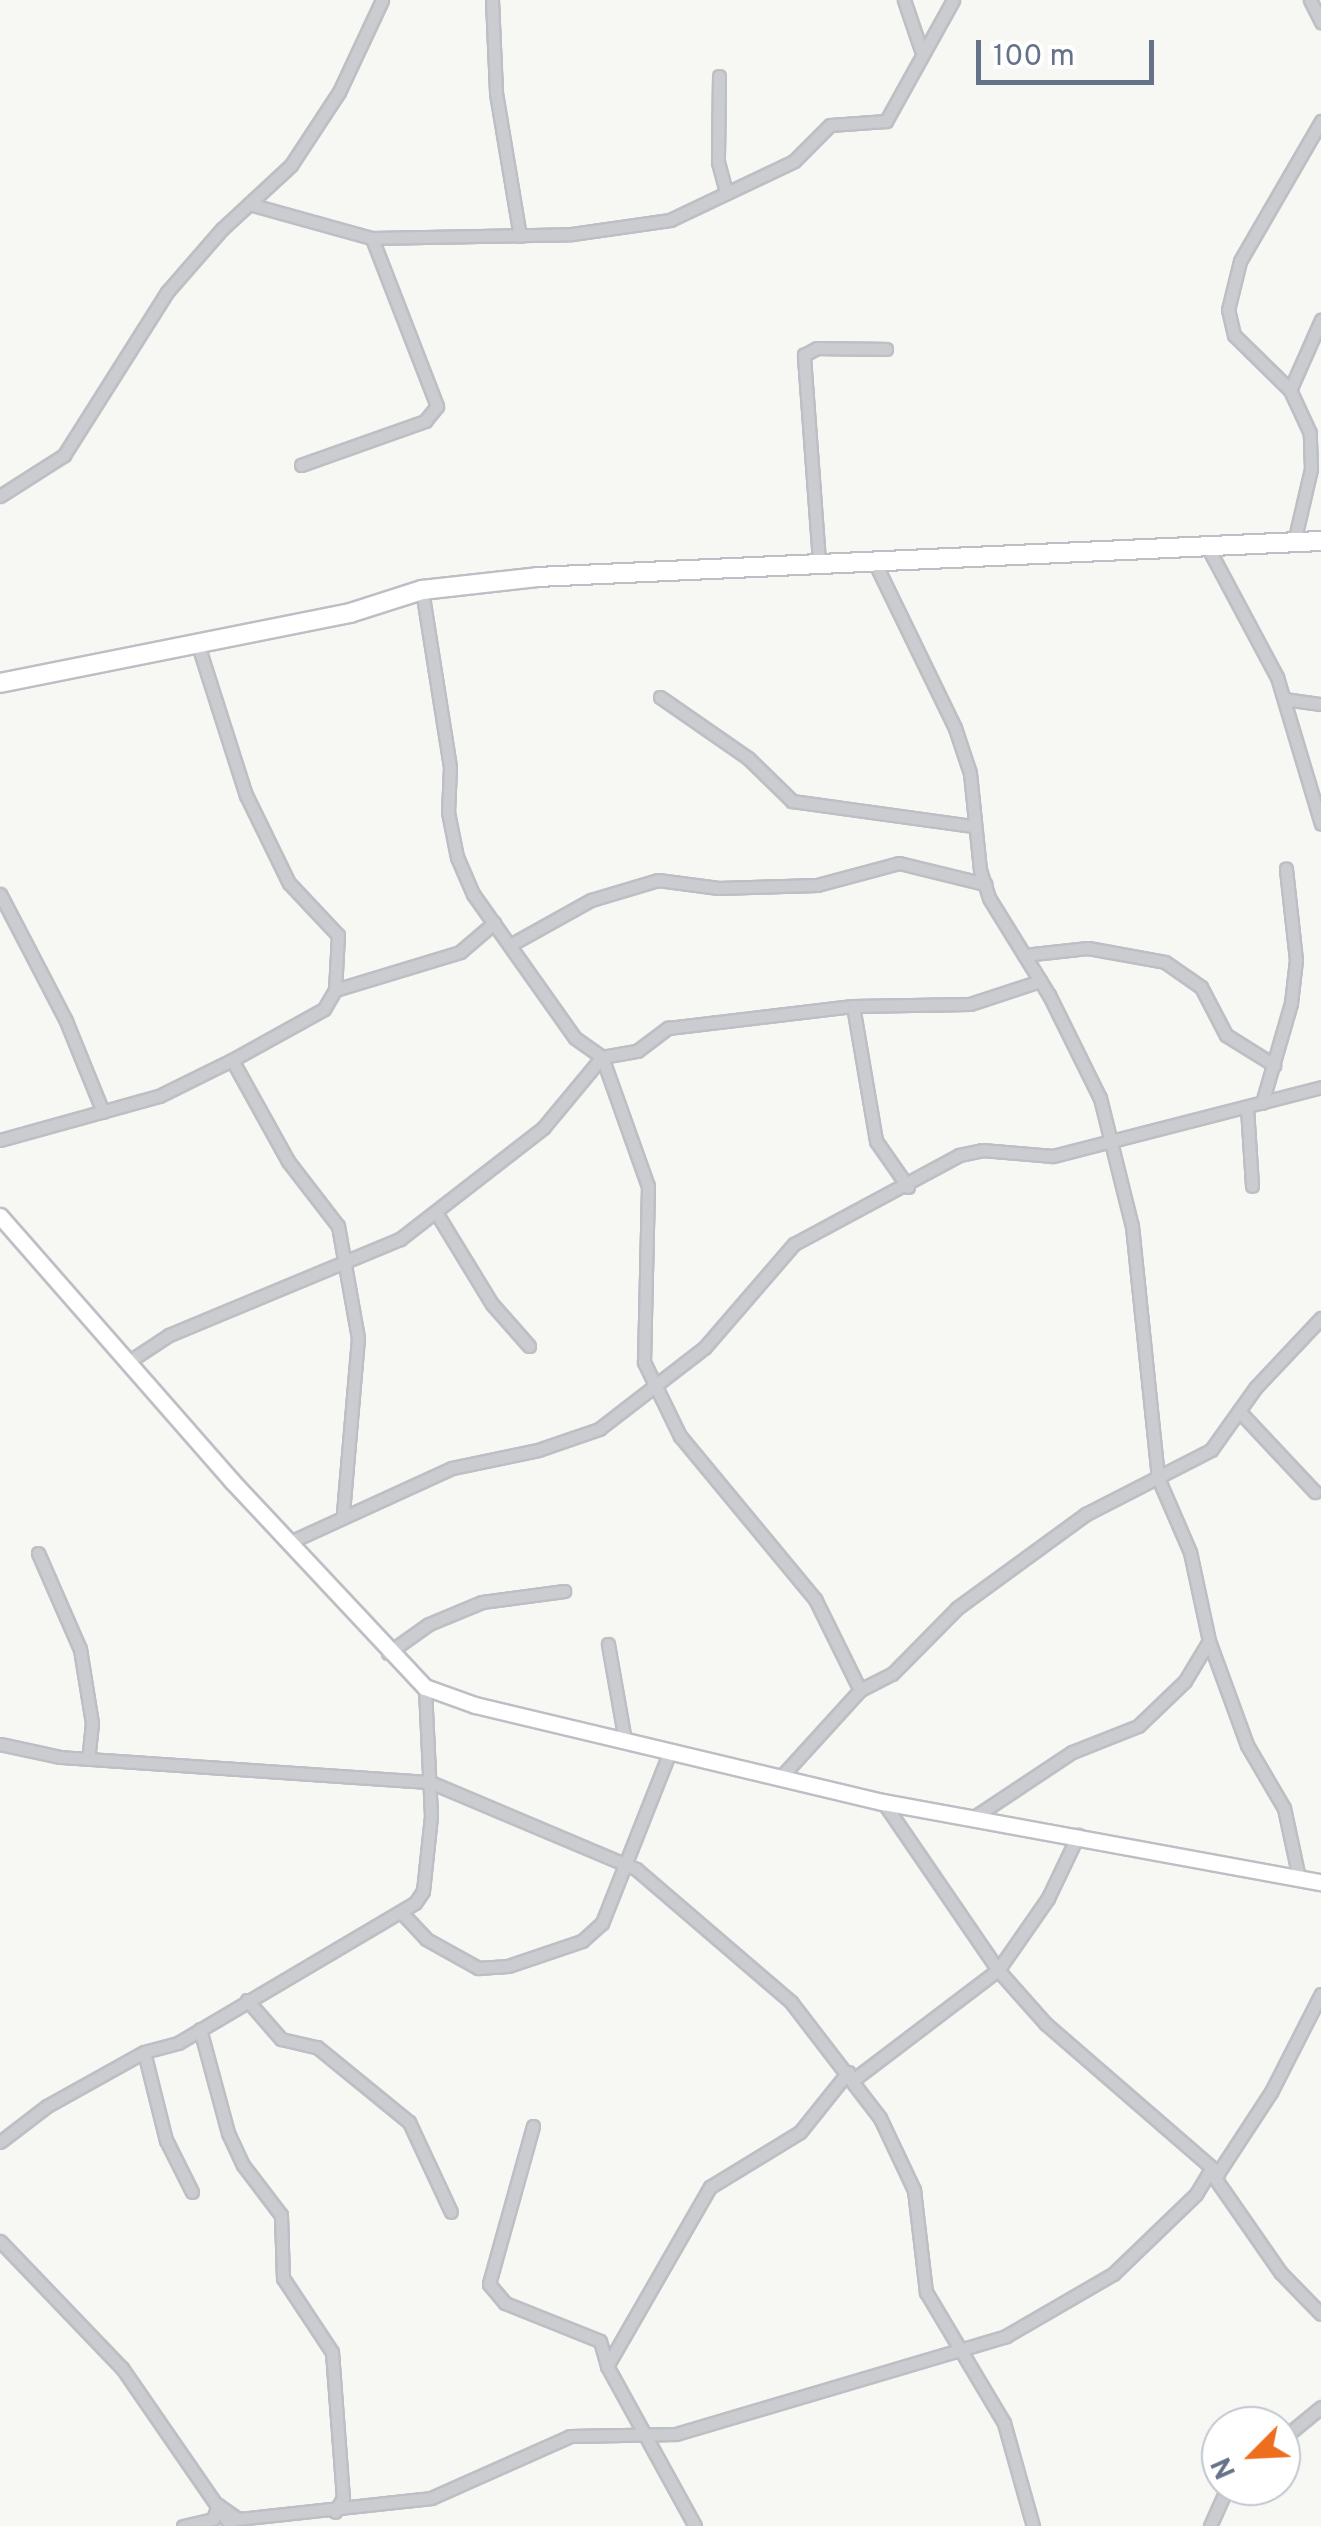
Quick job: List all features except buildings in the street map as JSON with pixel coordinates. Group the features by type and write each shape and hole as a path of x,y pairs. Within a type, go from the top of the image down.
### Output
{"main road":[{"path":"0,683 198,645 422,590 819,561 1321,540"}],"street":[{"path":"0,496 64,454 167,292 290,165 324,118 382,0"},
{"path":"492,0 496,93 520,236"},
{"path":"904,0 921,50"},
{"path":"249,204 372,238 520,236 670,220 794,161 830,125 886,121 921,50 952,0"},
{"path":"1310,0 1321,22"},
{"path":"718,76 718,162 726,192"},
{"path":"1294,542 1312,446 1290,390 1234,335 1228,310 1240,261 1321,121"},
{"path":"301,464 426,421 437,406 372,238"},
{"path":"1290,390 1321,320"},
{"path":"819,561 804,355 816,348 886,349"},
{"path":"1207,546 1284,699 1294,748 1321,824"},
{"path":"873,558 956,728 970,773 984,884 1040,981 1100,1098 1132,1226 1158,1478 1190,1552 1209,1641 1248,1745 1284,1808 1300,1878"},
{"path":"422,590 450,767 448,812 457,858 494,923 575,1038 602,1058 648,1186 650,1251 641,1318 644,1362 680,1436 814,1600 860,1690"},
{"path":"0,1140 158,1096 324,1010 335,990 338,935 289,884 246,795 198,645"},
{"path":"660,697 748,758 792,801 974,826"},
{"path":"1284,699 1321,704"},
{"path":"510,945 591,900 658,880 718,888 817,885 899,862 984,884"},
{"path":"1262,1103 1296,960 1286,869"},
{"path":"0,894 66,1021 103,1112"},
{"path":"335,990 460,952 494,923"},
{"path":"1024,955 1088,948 1165,962 1201,987 1226,1035 1274,1065"},
{"path":"128,1362 169,1335 345,1262 437,1214 543,1128 602,1058 637,1051 668,1028 853,1006 970,1004 1040,981"},
{"path":"853,1006 876,1140 908,1187"},
{"path":"232,1060 288,1161 338,1226 358,1338 343,1513"},
{"path":"290,1542 343,1513 474,1460 538,1450 599,1429 629,1410 654,1384 706,1346 794,1244 908,1187 959,1156 982,1150 1053,1156 1321,1087"},
{"path":"1247,1108 1252,1186"},
{"path":"437,1214 492,1304 529,1346"},
{"path":"0,1216 388,1653 425,1687 475,1706 883,1802 1321,1882"},
{"path":"780,1778 860,1690 892,1674 938,1623 1086,1514 1211,1450 1321,1318"},
{"path":"1240,1411 1266,1432 1315,1492"},
{"path":"38,1553 80,1649 92,1723 88,1759"},
{"path":"388,1653 429,1624 482,1602 564,1591"},
{"path":"974,1817 1072,1752 1138,1726 1185,1681 1209,1641"},
{"path":"608,1644 625,1740"},
{"path":"0,2142 46,2106 144,2052 200,2030 402,1913 423,1890 430,1782 425,1687"},
{"path":"0,1744 88,1759 430,1782 624,1861 765,1977 851,2076 914,2190 920,2273 958,2354 1004,2423 1033,2526"},
{"path":"402,1913 450,1954 478,1968 508,1966 558,1953 595,1932 670,1750"},
{"path":"883,1802 998,1970 1059,2036 1214,2172 1281,2272 1321,2314"},
{"path":"608,2366 710,2188 800,2132 851,2076 998,1970 1048,1898 1078,1835"},
{"path":"218,2505 238,2519 335,2512 431,2498 570,2436 676,2434 762,2404 958,2354 1062,2308 1148,2245 1214,2172 1271,2092 1321,1994"},
{"path":"247,2000 281,2039 316,2047 342,2064 409,2122 451,2212"},
{"path":"200,2030 228,2133 243,2165 282,2215 283,2278 332,2352 343,2498 335,2512"},
{"path":"144,2052 166,2140 192,2192"},
{"path":"533,2126 490,2284 505,2304 600,2341 608,2366 695,2526"},
{"path":"0,2241 122,2368 231,2526"},
{"path":"1301,2424 1321,2407"},
{"path":"183,2526 213,2519 218,2505"}]}
